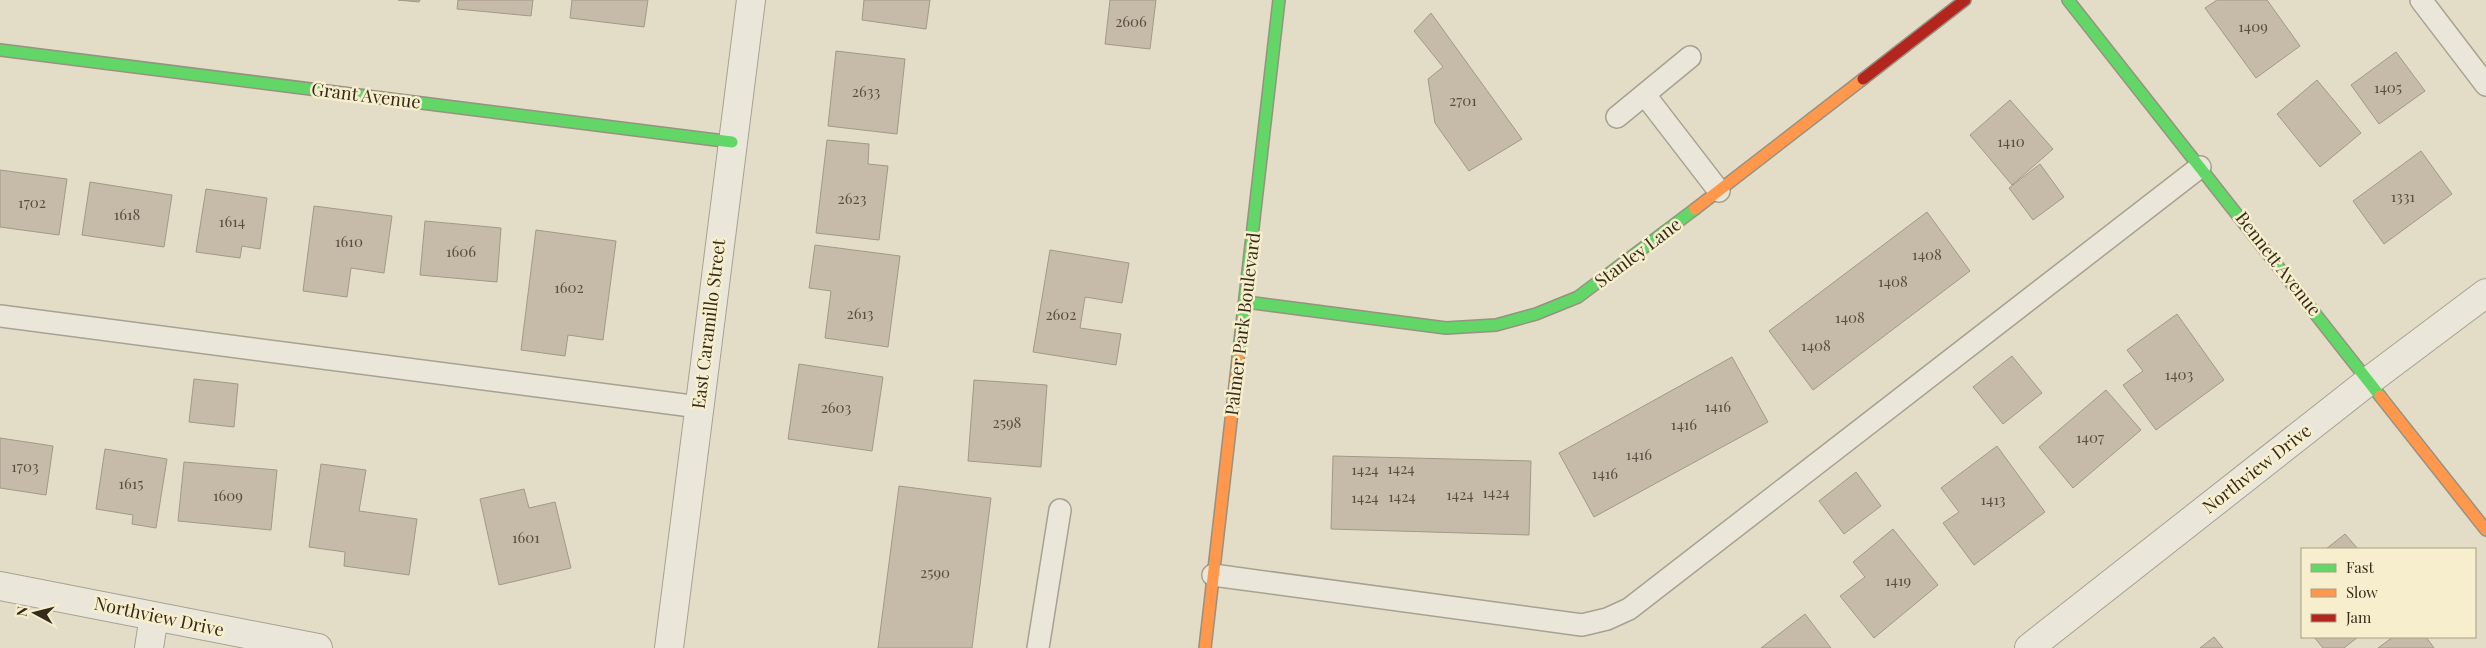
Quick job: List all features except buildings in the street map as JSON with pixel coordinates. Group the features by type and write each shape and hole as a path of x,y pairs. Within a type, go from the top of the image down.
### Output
{"street":[{"name":"East Caramillo Street","path":"669,648 751,0"},
{"name":"Palmer Park Boulevard","path":"1205,648 1279,0"},
{"name":"Stanley Lane","path":"1246,302 1403,324 1446,328 1496,325 1536,314 1578,297 1720,190 1965,0"},
{"name":"Bennett Avenue","path":"2068,0 2370,380 2486,530"},
{"name":"Grant Avenue","path":"0,50 732,142"},
{"name":"Northview Drive","path":"2029,648 2370,380 2486,292"},
{"name":"Northview Drive","path":"0,586 318,648"},
{"path":"149,648 154,616"}],"lane":[{"path":"2421,0 2486,84"},
{"path":"1617,117 1690,57"},
{"path":"1645,94 1720,190"},
{"path":"1213,575 1582,624 1614,616 1630,609 2200,167"},
{"path":"0,316 698,407"},
{"path":"1038,648 1060,510"}],"traffic: fast":[{"path":"1238,359 1279,0"},
{"path":"2068,0 2380,396"},
{"path":"0,50 732,142"},
{"path":"1246,302 1446,328 1496,325 1536,314 1578,297 1695,209"}],"traffic: slow":[{"path":"1695,209 1863,79"},
{"path":"1205,648 1238,359"},
{"path":"2380,396 2486,530"}],"traffic: jam":[{"path":"1863,79 1965,0"}]}
